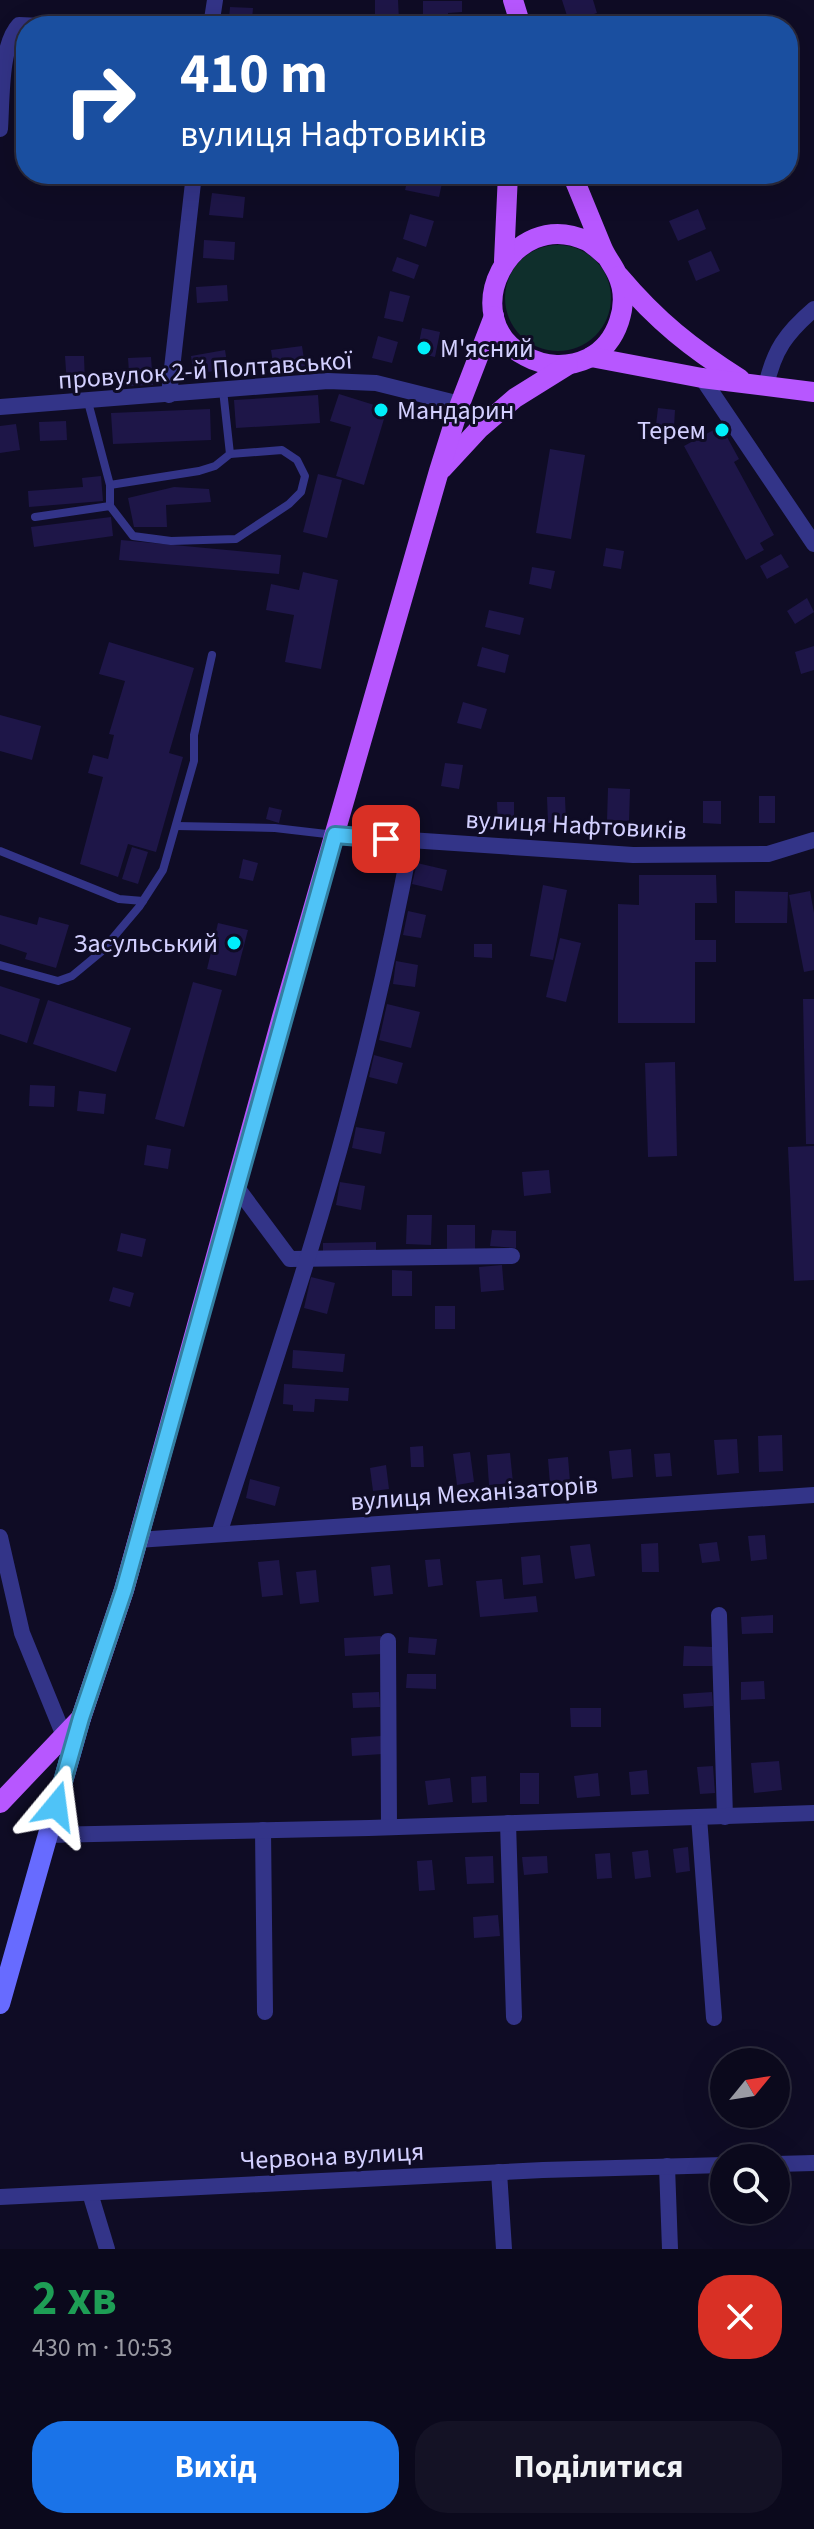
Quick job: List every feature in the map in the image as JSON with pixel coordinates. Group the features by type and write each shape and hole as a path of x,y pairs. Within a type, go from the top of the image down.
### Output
{"main road":[{"path":"508,184 504,261 493,288 494,316 504,338 521,355 544,364 568,365"},
{"path":"576,184 606,256 618,276 651,314 697,353 756,385"},
{"path":"504,261 521,245 542,236 565,235 588,241 606,256"},
{"path":"439,471 479,429 515,398 568,365 591,357 608,342 620,321 623,298 618,276"},
{"path":"0,2004 81,1718 124,1590 235,1185 439,471 460,404 494,316"},
{"path":"591,357 702,378 814,392"},
{"path":"0,1803 81,1718"}],"street":[{"path":"0,129 6,48 16,28"},
{"path":"169,395 193,184"},
{"path":"756,385 791,329 814,309"},
{"path":"702,378 814,544"},
{"name":"провулок 2-й Полтавської","path":"0,407 328,381 376,383 460,404"},
{"name":"вулиця Нафтовиків","path":"335,835 633,855 768,854 814,840"},
{"path":"219,1534 307,1259 355,1092 394,931 411,841"},
{"path":"235,1185 290,1259 512,1256"},
{"name":"вулиця Механізаторів","path":"137,1540 814,1495"},
{"path":"0,1537 22,1633 64,1736"},
{"path":"719,1615 725,1817"},
{"path":"388,1641 389,1827"},
{"path":"48,1835 814,1813"},
{"path":"699,1817 714,2018"},
{"path":"508,1823 514,2017"},
{"path":"263,1830 265,2012"},
{"path":"790,2164 814,2163"},
{"name":"Червона вулиця","path":"0,2197 499,2172 710,2165"},
{"path":"667,2166 670,2249"},
{"path":"499,2172 504,2249"},
{"path":"90,2193 107,2249"}],"lane":[{"path":"223,390 230,454"},
{"path":"88,402 110,485 110,506 133,536 171,541 236,539 289,504 301,492 305,476 297,460 282,450 230,454 215,466 199,471 110,485"},
{"path":"35,517 110,506"},
{"path":"0,965 58,981 72,976 101,952 143,901 163,870 176,826 194,761 194,735 212,655"},
{"path":"176,826 275,828 335,835"},
{"path":"0,851 119,899 143,901"}],"green space":[{"path":"558,245 578,249 595,261 607,278 611,298 607,318 595,335 578,347 558,351 538,347 521,335 509,318 505,298 509,278 521,261 538,249"}],"building":[{"path":"375,0 398,0 399,16 375,16"},
{"path":"562,0 593,0 597,13 567,16"},
{"path":"423,1 462,1 462,12 448,13 448,16 423,16"},
{"path":"230,7 253,8 252,16 229,16"},
{"path":"406,184 442,184 439,197 405,190"},
{"path":"212,193 245,197 243,218 209,215"},
{"path":"698,209 706,229 678,241 669,221"},
{"path":"410,214 434,221 426,247 403,239"},
{"path":"204,240 235,242 234,260 203,258"},
{"path":"711,251 720,271 696,281 688,261"},
{"path":"397,257 419,265 414,279 392,271"},
{"path":"227,285 228,301 197,303 196,287"},
{"path":"390,291 410,296 403,322 384,318"},
{"path":"422,328 440,332 435,357 417,353"},
{"path":"378,336 398,342 392,363 372,358"},
{"path":"302,346 305,366 274,370 271,350"},
{"path":"225,350 228,369 194,374 191,356"},
{"path":"65,356 84,356 85,384 67,385"},
{"path":"151,357 153,385 130,386 128,358"},
{"path":"339,394 387,409 364,485 336,476 351,427 330,421"},
{"path":"318,395 320,423 236,428 234,400"},
{"path":"658,408 675,410 674,427 656,425"},
{"path":"210,409 211,440 113,444 111,413"},
{"path":"66,421 67,440 40,441 39,422"},
{"path":"16,424 20,450 0,453 0,426"},
{"path":"721,426 739,459 734,462 774,535 760,543 764,550 746,560 684,446"},
{"path":"550,449 585,455 571,539 536,533"},
{"path":"318,474 342,480 327,538 303,532"},
{"path":"101,476 103,501 29,507 28,491 83,487 82,478"},
{"path":"174,487 209,489 211,502 166,505 167,527 134,527 128,498"},
{"path":"111,517 113,536 34,547 31,527"},
{"path":"121,540 281,555 279,574 119,560"},
{"path":"606,548 624,551 621,569 603,566"},
{"path":"781,554 789,567 767,579 760,566"},
{"path":"532,567 555,571 551,589 529,584"},
{"path":"303,572 338,580 321,669 285,662 294,615 266,610 271,584 299,590"},
{"path":"807,598 814,612 795,624 787,611"},
{"path":"489,610 524,618 520,635 485,627"},
{"path":"109,642 194,668 169,753 183,757 156,852 128,844 118,877 80,864 103,777 88,773 93,755 108,759 114,735 109,734 125,681 99,674"},
{"path":"814,646 814,670 801,674 795,652"},
{"path":"482,647 509,655 505,673 477,666"},
{"path":"463,702 487,709 481,729 457,723"},
{"path":"0,715 41,726 32,760 0,751"},
{"path":"445,763 463,765 459,789 441,786"},
{"path":"608,788 630,789 629,821 607,820"},
{"path":"759,796 775,796 775,823 759,823"},
{"path":"547,797 565,797 566,822 548,823"},
{"path":"703,801 721,801 721,824 703,823"},
{"path":"497,802 514,802 514,825 498,825"},
{"path":"269,807 282,810 279,823 266,819"},
{"path":"132,847 148,852 138,884 122,879"},
{"path":"243,859 258,863 253,881 239,878"},
{"path":"417,863 447,870 442,891 412,884"},
{"path":"639,875 716,875 717,903 695,903 695,940 716,940 716,962 695,962 695,1023 618,1023 618,904 639,905"},
{"path":"543,885 567,890 553,960 530,956"},
{"path":"735,891 788,892 787,923 735,923"},
{"path":"810,891 814,913 814,970 804,972 789,895"},
{"path":"408,911 426,915 421,938 403,935"},
{"path":"0,915 37,925 39,917 69,925 56,968 25,959 27,953 0,944"},
{"path":"218,923 248,930 236,976 207,969"},
{"path":"560,938 581,943 566,1002 546,997"},
{"path":"474,944 492,944 492,958 474,957"},
{"path":"396,961 418,965 415,987 393,984"},
{"path":"193,982 222,990 184,1127 155,1119"},
{"path":"0,986 40,999 27,1043 0,1034"},
{"path":"803,999 814,999 814,1144 806,1144"},
{"path":"48,1000 131,1028 116,1072 33,1044"},
{"path":"387,1004 420,1012 411,1048 379,1040"},
{"path":"374,1055 403,1063 397,1084 369,1077"},
{"path":"675,1062 677,1156 648,1157 645,1063"},
{"path":"30,1085 55,1086 54,1107 29,1106"},
{"path":"79,1091 106,1094 104,1114 77,1111"},
{"path":"356,1127 385,1132 381,1154 352,1148"},
{"path":"147,1145 171,1149 168,1169 144,1165"},
{"path":"814,1146 814,1280 794,1281 788,1147"},
{"path":"549,1170 551,1193 524,1196 522,1172"},
{"path":"340,1182 365,1186 361,1210 336,1205"},
{"path":"407,1215 432,1215 431,1245 406,1244"},
{"path":"447,1225 475,1225 475,1249 447,1250"},
{"path":"492,1230 516,1231 516,1248 490,1246"},
{"path":"121,1233 146,1239 142,1257 117,1251"},
{"path":"376,1242 376,1253 323,1253 323,1243"},
{"path":"502,1265 504,1290 481,1292 479,1267"},
{"path":"392,1270 412,1271 412,1296 392,1296"},
{"path":"311,1277 335,1283 327,1314 304,1308"},
{"path":"113,1287 134,1293 130,1307 109,1301"},
{"path":"435,1306 455,1306 455,1329 435,1329"},
{"path":"293,1350 345,1354 343,1372 292,1368"},
{"path":"284,1384 349,1388 348,1401 315,1399 314,1412 293,1411 293,1405 283,1404"},
{"path":"782,1435 783,1471 759,1472 758,1436"},
{"path":"737,1439 739,1473 717,1475 714,1440"},
{"path":"423,1446 424,1467 411,1467 410,1447"},
{"path":"631,1449 633,1477 612,1479 609,1451"},
{"path":"470,1452 474,1482 457,1485 453,1454"},
{"path":"510,1453 513,1483 489,1485 487,1455"},
{"path":"670,1453 672,1476 656,1477 654,1454"},
{"path":"568,1457 570,1482 550,1484 548,1459"},
{"path":"386,1465 389,1489 373,1491 370,1468"},
{"path":"250,1479 280,1487 275,1506 246,1498"},
{"path":"765,1535 767,1559 751,1561 748,1536"},
{"path":"717,1542 720,1561 702,1563 699,1544"},
{"path":"658,1543 659,1572 642,1572 641,1544"},
{"path":"590,1544 595,1576 575,1579 570,1546"},
{"path":"540,1555 543,1583 523,1585 521,1557"},
{"path":"440,1559 443,1585 428,1587 425,1560"},
{"path":"279,1560 283,1595 262,1597 258,1562"},
{"path":"390,1565 393,1594 374,1596 371,1567"},
{"path":"316,1570 319,1602 300,1604 296,1572"},
{"path":"502,1579 504,1599 536,1596 538,1612 480,1617 476,1581"},
{"path":"773,1615 773,1633 742,1634 741,1617"},
{"path":"381,1636 382,1654 345,1656 344,1638"},
{"path":"409,1637 437,1639 435,1655 408,1653"},
{"path":"684,1646 714,1647 714,1666 683,1666"},
{"path":"407,1674 436,1674 436,1689 406,1688"},
{"path":"764,1681 765,1699 741,1700 741,1682"},
{"path":"379,1692 380,1707 353,1708 352,1693"},
{"path":"712,1692 713,1706 684,1708 683,1694"},
{"path":"570,1708 601,1708 601,1727 571,1727"},
{"path":"382,1736 383,1754 352,1756 351,1738"},
{"path":"779,1761 782,1790 754,1793 751,1763"},
{"path":"713,1766 715,1793 700,1794 697,1767"},
{"path":"647,1770 649,1794 631,1795 629,1772"},
{"path":"520,1773 539,1773 539,1804 520,1804"},
{"path":"598,1773 600,1796 577,1798 574,1776"},
{"path":"486,1776 487,1802 472,1803 471,1777"},
{"path":"450,1778 453,1802 428,1805 425,1781"},
{"path":"688,1847 690,1871 676,1873 673,1849"},
{"path":"648,1850 651,1877 635,1879 632,1852"},
{"path":"610,1853 612,1878 597,1879 595,1854"},
{"path":"493,1856 494,1883 467,1884 465,1857"},
{"path":"547,1856 548,1873 524,1875 522,1857"},
{"path":"432,1860 435,1890 419,1891 417,1861"},
{"path":"498,1915 500,1936 474,1938 473,1917"}],"place":[{"name":"М'ясний","path":"424,348"},
{"name":"Мандарин","path":"381,410"},
{"name":"Терем","path":"722,430"},
{"name":"Засульський","path":"234,943"}],"route":[{"path":"56,1806 81,1718 124,1590 335,835 386,839"}]}
